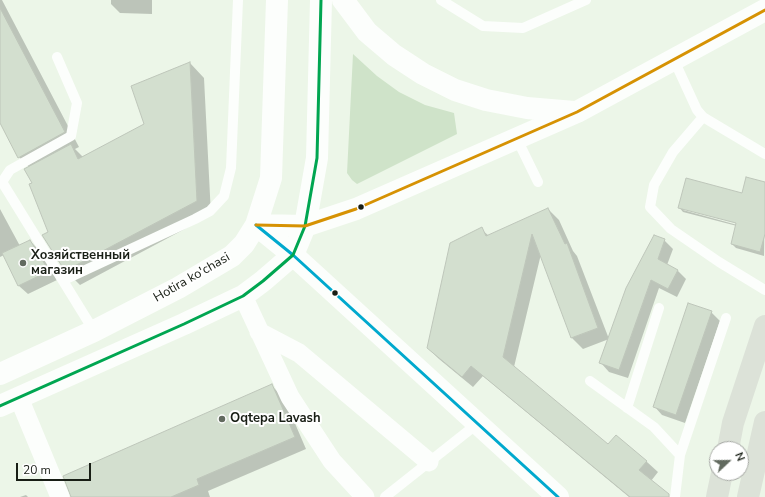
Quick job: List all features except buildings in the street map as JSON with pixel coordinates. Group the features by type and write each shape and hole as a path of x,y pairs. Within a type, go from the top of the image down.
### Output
{"main road":[{"name":"Hotira ko'chasi","path":"0,374 94,331 178,288 232,256 244,244 256,225 271,178 277,0"},
{"path":"10,402 177,328 243,296 264,281 293,255 305,226 317,158 321,0"},
{"path":"343,0 367,32 394,55 423,74 455,90 486,100 527,108 577,112"},
{"path":"256,225 305,226 356,209 577,112 765,10"},
{"path":"256,225 293,255 558,497"},
{"path":"730,441 734,423 765,326"},
{"path":"748,497 765,422"},
{"path":"717,497 720,481"}],"street":[{"path":"243,296 290,397 332,461 365,497"},
{"path":"259,332 299,353 428,462"},
{"path":"10,402 60,497"}],"lane":[{"path":"64,280 195,219 210,210 224,196 231,168 238,0"},
{"path":"442,0 483,26 523,28 586,0"},
{"path":"56,57 77,103 70,136 10,170 1,179 94,331"},
{"path":"674,60 697,110 703,117 765,154"},
{"path":"703,117 673,152 654,185 650,207 671,229 719,262 765,290"},
{"path":"517,138 538,182"},
{"path":"627,408 659,308"},
{"path":"674,497 680,455 726,318"},
{"path":"590,381 654,427 680,455"},
{"path":"385,497 477,424"}],"green space":[{"path":"353,54 377,76 399,92 425,105 454,113 457,134 357,184 347,173"}],"transit line":[{"path":"0,406 243,296 293,255 305,226 317,158 321,0"},
{"path":"256,225 305,226 356,209 577,112 765,10"},
{"path":"256,225 293,255 558,497"}],"place":[{"name":"Хозяйственный магазин","path":"23,263"},
{"name":"Oqtepa Lavash","path":"222,419"}]}
